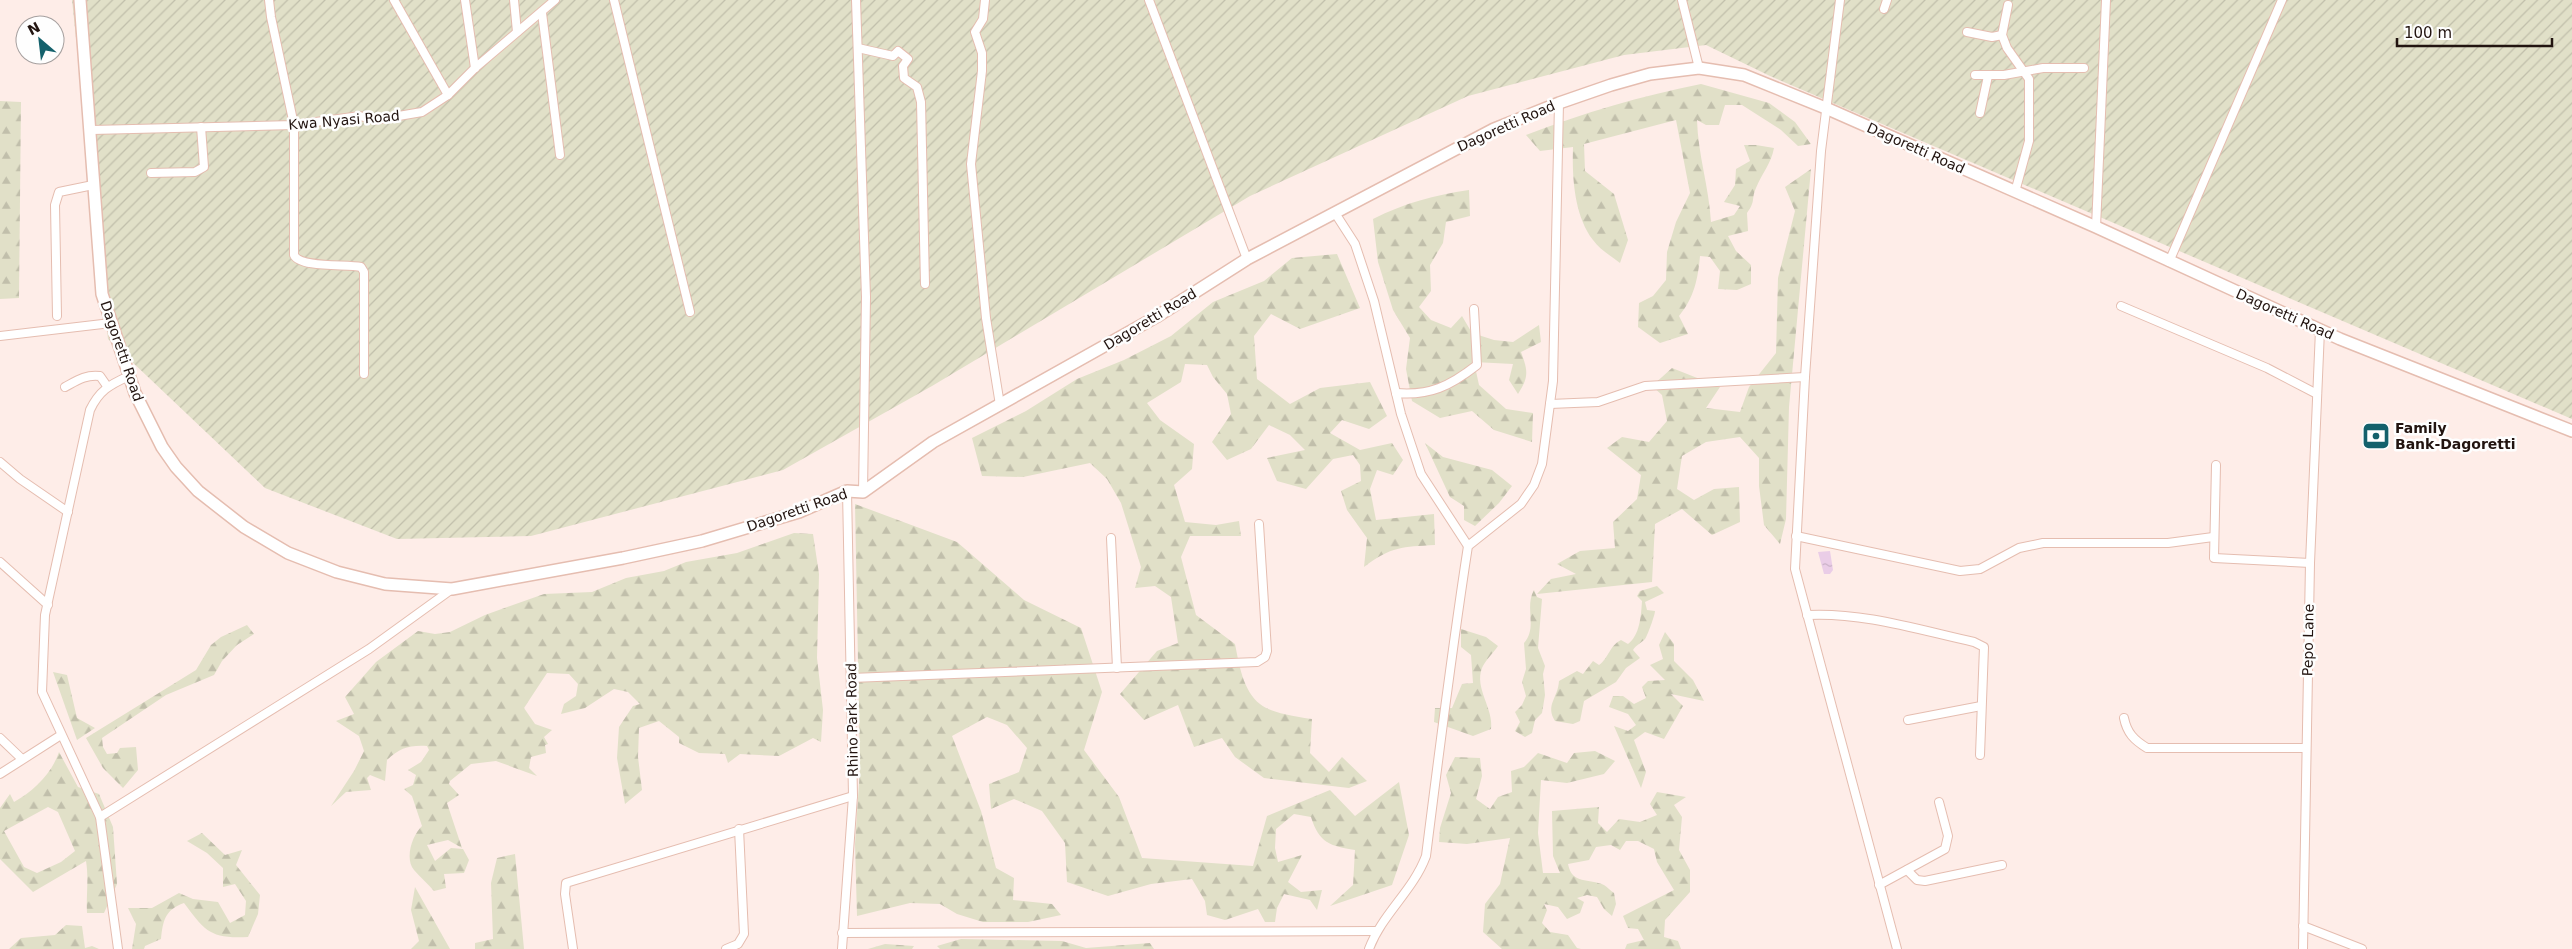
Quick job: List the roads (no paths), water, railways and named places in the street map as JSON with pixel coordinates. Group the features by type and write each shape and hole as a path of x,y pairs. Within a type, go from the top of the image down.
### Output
{"main road":[{"name":"Dagoretti Road","path":"80,0 92,130 93,185 102,294 129,376 162,448 176,468 198,492 244,526 288,553 337,572 385,584 452,589 623,558 702,540 799,512 847,491 863,492 933,442 1156,317 1247,259 1494,129 1559,102 1650,74 1700,68 1744,74 2096,227 2320,330 2572,431"}],"street":[{"path":"269,0 294,125 294,255 296,260 304,263 361,267 364,272 364,374"},
{"path":"394,0 448,95"},
{"path":"465,0 475,68"},
{"path":"514,0 517,32"},
{"name":"Kwa Nyasi Road","path":"92,130 294,125 360,116 375,120 422,112 448,95 475,68 555,0"},
{"path":"614,0 690,312"},
{"path":"856,0 866,296 863,492"},
{"path":"985,0 983,18 975,32 982,53 982,71 971,164 986,318 1000,405"},
{"path":"1149,0 1247,259"},
{"path":"1682,0 1700,68"},
{"path":"1840,0 1828,109 1821,151 1805,377 1795,569 1896,949"},
{"path":"1884,10 1887,0"},
{"path":"2096,227 2106,0"},
{"path":"2169,262 2282,0"},
{"path":"2008,5 2002,35 2011,54 2026,72 2029,79 2029,141 2015,192"},
{"path":"542,13 560,155"},
{"path":"1967,32 1992,37 2002,35"},
{"path":"858,48 893,56 898,51 908,59 903,66 904,78 917,87 921,102 925,284"},
{"path":"1975,75 1988,76 2026,72 2043,68 2084,68"},
{"path":"1980,113 1988,76"},
{"path":"1369,949 1375,931 1419,874 1426,856 1451,667 1454,626 1468,546 1521,504 1534,485 1542,464 1553,380 1559,102"},
{"path":"151,173 195,172 204,167 200,127"},
{"path":"57,316 55,204 59,192 93,185"},
{"path":"1335,213 1355,244 1374,301 1396,393 1421,474 1468,546"},
{"path":"2121,306 2268,368 2317,394"},
{"path":"1396,393 1418,395 1454,383 1477,365 1474,309"},
{"path":"0,336 111,323"},
{"name":"Pepo Lane","path":"2303,949 2310,562 2320,330"},
{"path":"65,387 78,380 95,376 100,376 107,386"},
{"path":"118,949 100,817 42,692 43,636 90,410 97,397 107,386 129,376"},
{"path":"1550,404 1598,402 1645,386 1805,377"},
{"path":"0,462 20,479 68,512"},
{"path":"2216,465 2213,555 2218,559 2310,562"},
{"name":"Rhino Park Road","path":"842,949 853,796 847,491"},
{"path":"851,678 1248,664 1265,657 1268,651 1258,524"},
{"path":"1796,536 1960,571 1980,569 2019,548 2043,544 2168,543 2213,537"},
{"path":"1111,538 1117,668"},
{"path":"0,562 48,605"},
{"path":"100,817 368,649 452,589"},
{"path":"1807,615 1831,614 1855,617 1974,642 1984,647 1980,755"},
{"path":"1908,720 1981,706"},
{"path":"2124,718 2126,727 2134,740 2146,748 2306,748"},
{"path":"0,774 61,735"},
{"path":"0,738 22,759"},
{"path":"573,949 565,894 566,883 853,796"},
{"path":"1879,885 1940,853 1948,844 1939,802"},
{"path":"726,949 738,944 744,934 739,829"},
{"path":"1907,870 1917,880 1925,881 2002,865"},
{"path":"2303,926 2362,949"},
{"path":"842,933 1375,931"}],"water":[{"path":"1830,551 1833,570 1830,574 1824,574 1818,552"}],"place":[{"name":"Family Bank-Dagoretti","path":"2376,436"}]}
